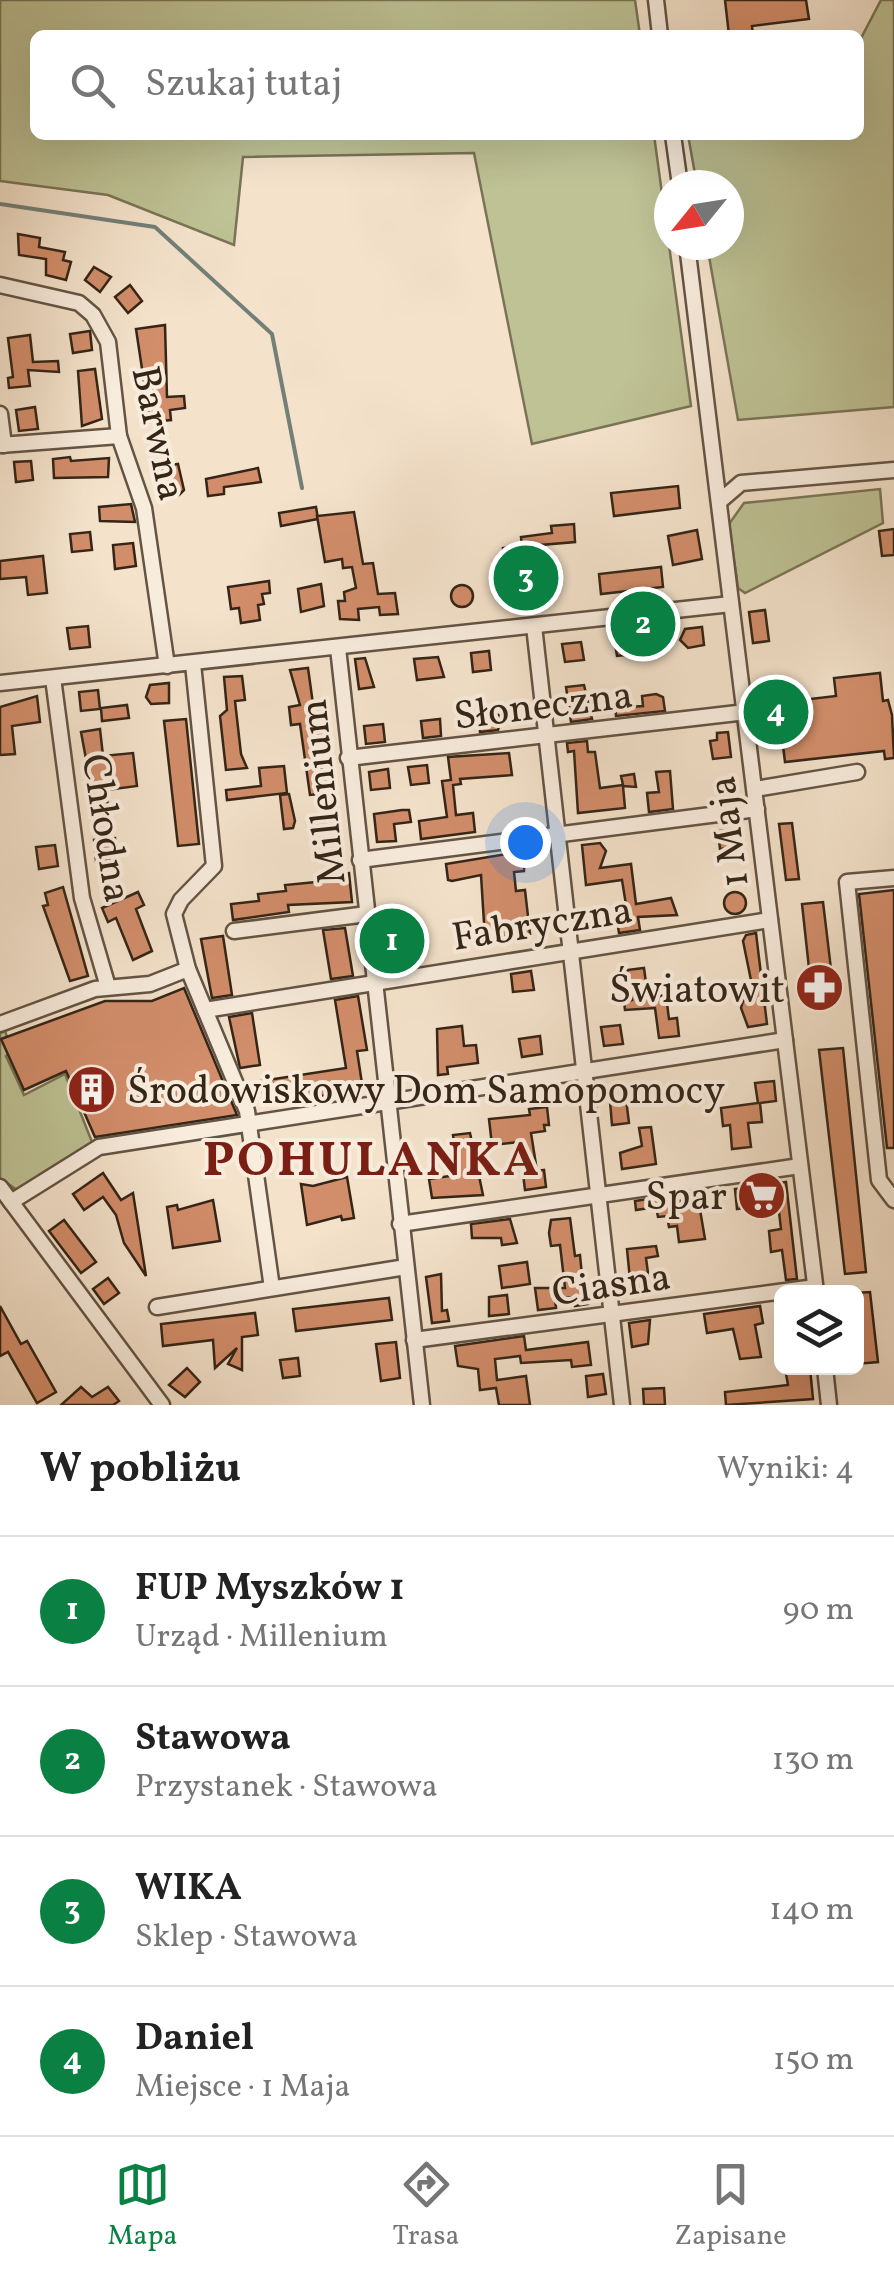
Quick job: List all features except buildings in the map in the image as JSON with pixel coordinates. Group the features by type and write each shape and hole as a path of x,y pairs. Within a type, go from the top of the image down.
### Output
{"street":[{"path":"656,0 659,30"},
{"path":"674,140 678,170"},
{"name":"1 Maja","path":"689,260 814,1285"},
{"name":"Barwna","path":"0,285 79,303 93,315 108,342 119,436 144,508 167,666"},
{"path":"0,414 2,445 119,436"},
{"path":"720,502 741,484 894,470"},
{"path":"0,683 731,604"},
{"path":"534,626 622,1405"},
{"name":"Millenium","path":"338,648 422,1405"},
{"path":"193,664 214,861 210,874 181,900 174,914 188,969 248,1124 272,1288"},
{"name":"Chłodna","path":"53,678 82,898 108,987"},
{"name":"Słoneczna","path":"348,758 746,712"},
{"path":"755,789 857,772"},
{"path":"360,860 557,838 757,809"},
{"path":"894,878 847,882 879,1180 894,1200"},
{"path":"234,931 367,914"},
{"name":"Fabryczna","path":"205,1010 770,920"},
{"path":"0,1024 108,987 150,984 188,969"},
{"path":"11,1202 99,1147 785,1040"},
{"path":"400,1224 598,1192 800,1166"},
{"path":"0,1187 162,1405"},
{"path":"158,1307 406,1267"},
{"name":"Ciasna","path":"414,1340 774,1295"},
{"path":"825,1375 829,1405"}],"green space":[{"path":"0,0 635,0 639,30 30,30 30,140 655,140 659,170 654,170 654,260 671,260 691,406 532,444 474,153 243,157 234,245 108,195 0,181"},
{"path":"881,0 894,0 894,407 738,420 710,260 744,260 744,170 694,170 689,140 864,140 864,32"},
{"path":"880,489 883,523 745,593 738,588 729,524 744,503"},
{"path":"5,1031 12,1051 6,1056 24,1095 65,1074 94,1147 17,1190 0,1178 0,1033"}],"waterway":[{"path":"0,204 155,227 272,334 302,488"}],"place":[{"name":"WIKA","path":"526,578"},
{"name":"Stawowa","path":"643,624"},
{"name":"Daniel","path":"776,712"},
{"name":"FUP Myszków 1","path":"392,941"},
{"name":"Światowit","path":"820,988"},
{"name":"Środowiskowy Dom Samopomocy","path":"92,1089"},
{"name":"Spar","path":"762,1195"}],"district":[{"name":"POHULANKA","path":"372,1157"}]}
